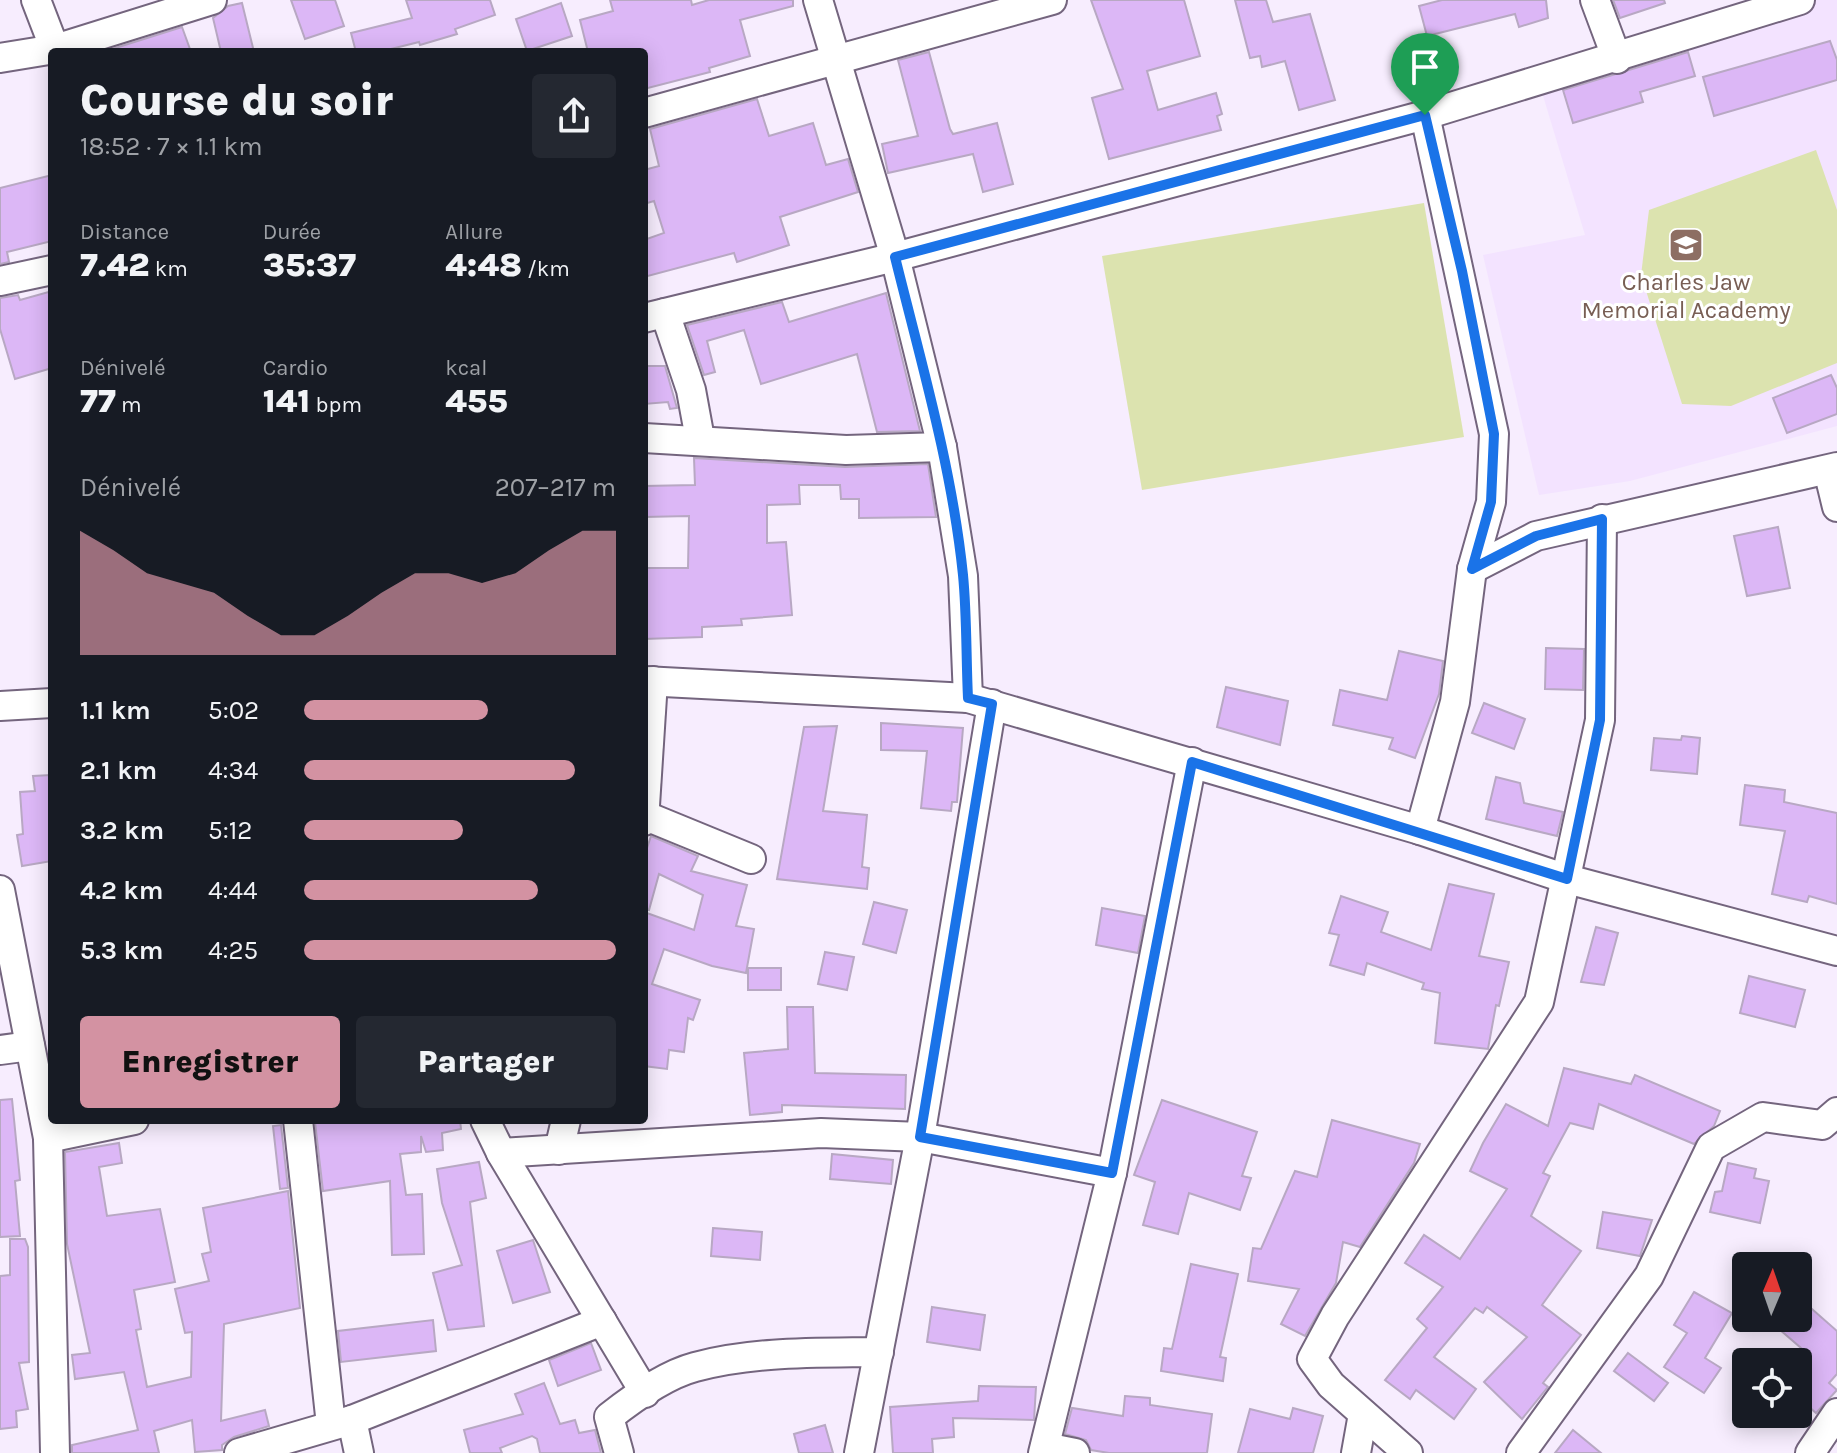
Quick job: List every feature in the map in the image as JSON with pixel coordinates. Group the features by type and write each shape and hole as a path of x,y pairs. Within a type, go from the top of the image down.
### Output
{"street":[{"path":"36,0 55,48"},
{"path":"62,48 212,0"},
{"path":"818,0 895,257 942,447 980,701 920,1137 859,1453"},
{"path":"648,112 1052,0"},
{"path":"1595,0 1617,59"},
{"path":"700,439 691,390 655,316 895,257 1425,115 1617,59 1800,0"},
{"path":"0,58 48,51"},
{"path":"1420,830 1455,702 1472,569 1491,502 1494,434 1462,271 1425,115"},
{"path":"0,281 48,271"},
{"path":"648,438 846,450 942,447"},
{"path":"1472,569 1536,536 1833,468 1837,507"},
{"path":"1408,1453 1331,1385 1312,1359 1335,1316 1539,1002 1600,720 1602,519"},
{"path":"648,681 980,701 1420,830 1567,879 1837,951"},
{"path":"0,706 48,703"},
{"path":"1075,1453 1044,1450 1112,1173 1192,762"},
{"path":"648,819 751,859"},
{"path":"0,890 48,1138 55,1453"},
{"path":"0,1050 30,1046"},
{"path":"1521,1453 1649,1276 1711,1147 1763,1117 1822,1125 1837,1112"},
{"path":"48,1138 115,1124"},
{"path":"299,1124 342,1422 359,1453"},
{"path":"487,1124 501,1153 645,1393"},
{"path":"559,1150 565,1124"},
{"path":"501,1153 821,1133 920,1137 1112,1173"},
{"path":"239,1453 342,1422 602,1321"},
{"path":"619,1453 609,1417 692,1368 758,1355 879,1352"},
{"path":"1810,1453 1837,1413"},
{"path":"1356,1453 1363,1414"}],"shaded area":[{"name":"Charles Jaw Memorial Academy","path":"1817,0 1837,0 1837,426 1630,481 1539,495 1483,255 1585,235 1541,89"}],"green space":[{"path":"1816,150 1837,210 1837,363 1731,406 1682,404 1641,275 1649,210"},
{"path":"1424,203 1464,437 1142,490 1102,256"}],"building":[{"path":"291,0 335,0 344,26 305,39"},
{"path":"406,0 490,0 495,15 455,29 457,34 420,45 419,42 395,48 355,48 351,33 412,18"},
{"path":"610,0 691,0 692,5 709,0 793,0 793,6 740,20 750,56 709,68 710,72 648,88 648,48 587,48 580,20 613,11"},
{"path":"1091,0 1184,0 1200,56 1147,71 1158,110 1216,93 1222,114 1217,116 1221,130 1109,159 1092,98 1123,89"},
{"path":"1235,0 1266,0 1273,22 1310,14 1335,100 1299,110 1285,61 1262,67 1260,56 1250,58"},
{"path":"1442,0 1546,0 1548,18 1519,27 1515,14 1427,36 1419,6"},
{"path":"1613,0 1664,0 1665,3 1620,18"},
{"path":"242,3 253,48 220,48 213,18 228,6"},
{"path":"561,3 572,36 536,48 526,48 516,19"},
{"path":"182,27 190,48 115,48"},
{"path":"1830,41 1837,60 1837,80 1714,116 1703,77"},
{"path":"929,52 953,134 997,123 1013,184 983,192 973,154 888,173 882,144 918,136 898,60"},
{"path":"1688,52 1695,76 1640,92 1643,102 1573,123 1563,90"},
{"path":"757,99 769,136 813,123 826,165 848,159 858,192 780,217 789,245 737,262 734,253 648,276 648,239 664,233 654,201 648,203 648,169 659,166 650,129"},
{"path":"48,176 48,242 7,252 9,262 0,264 0,188"},
{"path":"48,292 48,369 15,379 0,329 0,298 18,295 20,300"},
{"path":"886,293 920,431 877,432 857,354 761,384 744,330 707,341 715,372 704,375 687,325 782,302 789,322"},
{"path":"648,366 665,366 677,408 670,409 668,402 648,404"},
{"path":"1831,375 1837,388 1837,414 1787,433 1773,398"},
{"path":"694,458 845,467 928,464 936,517 859,518 859,499 841,499 840,485 799,485 800,504 767,505 767,543 786,542 792,615 741,619 742,625 702,627 702,637 648,639 648,568 688,568 689,516 648,517 648,486 695,485"},
{"path":"1778,527 1790,588 1747,596 1734,536"},
{"path":"1546,648 1584,649 1583,690 1545,689"},
{"path":"1399,651 1443,661 1439,694 1415,758 1389,749 1393,738 1333,725 1340,690 1387,700"},
{"path":"1226,687 1288,701 1280,745 1217,727"},
{"path":"1484,703 1525,719 1514,749 1472,733"},
{"path":"881,723 963,728 957,802 952,802 951,811 921,808 927,751 881,750"},
{"path":"837,726 823,811 867,815 862,867 869,868 867,889 777,879 804,727"},
{"path":"1682,736 1700,738 1697,774 1651,770 1654,738 1681,740"},
{"path":"48,775 48,862 22,866 17,835 23,834 20,792 35,791 33,776"},
{"path":"1496,777 1520,783 1524,803 1563,812 1557,836 1486,819"},
{"path":"1745,785 1785,790 1784,802 1837,813 1837,904 1809,896 1807,902 1772,894 1785,831 1740,825"},
{"path":"651,836 698,856 691,871 747,885 736,926 754,929 746,973 712,966 664,949 652,984 700,1000 693,1020 688,1018 684,1052 669,1050 667,1069 648,1067 648,913 694,930 703,895 659,874 648,910 648,845"},
{"path":"1449,884 1494,894 1479,956 1509,962 1499,1006 1496,1005 1488,1049 1435,1043 1440,993 1422,989 1424,983 1367,963 1364,975 1330,965 1339,935 1329,933 1341,896 1388,912 1381,932 1431,950"},
{"path":"874,902 907,910 896,953 863,944"},
{"path":"1102,908 1145,916 1138,953 1096,945"},
{"path":"1596,927 1618,933 1604,985 1581,982"},
{"path":"825,952 854,957 847,990 818,984"},
{"path":"748,968 781,968 781,990 748,990"},
{"path":"1749,976 1805,990 1795,1027 1740,1013"},
{"path":"787,1007 813,1007 815,1073 906,1075 905,1109 782,1105 782,1112 750,1115 744,1053 788,1049"},
{"path":"1564,1068 1631,1084 1635,1075 1720,1111 1714,1126 1694,1144 1599,1104 1593,1129 1570,1123 1543,1173 1550,1176 1531,1216 1581,1251 1542,1305 1581,1335 1543,1383 1548,1387 1522,1419 1484,1382 1527,1337 1487,1307 1483,1313 1475,1308 1434,1357 1476,1389 1454,1419 1416,1390 1410,1399 1385,1380 1427,1328 1417,1319 1443,1287 1405,1263 1424,1235 1460,1259 1507,1189 1470,1171 1483,1143 1506,1104 1548,1126"},
{"path":"12,1099 20,1180 15,1181 20,1236 0,1237 0,1100"},
{"path":"1162,1100 1257,1132 1242,1176 1251,1178 1240,1210 1189,1193 1178,1234 1143,1225 1155,1182 1134,1175"},
{"path":"1332,1120 1420,1144 1414,1163 1360,1247 1343,1242 1336,1283 1305,1336 1281,1324 1299,1289 1248,1281 1253,1248 1261,1249 1295,1171 1317,1177"},
{"path":"315,1124 460,1124 461,1129 442,1133 443,1150 426,1152 421,1136 421,1152 400,1154 406,1195 422,1194 424,1254 392,1255 390,1181 323,1191"},
{"path":"281,1125 288,1188 280,1189 273,1126"},
{"path":"119,1143 122,1163 99,1167 107,1216 160,1209 175,1282 134,1290 141,1329 136,1330 147,1387 191,1377 192,1332 185,1333 175,1289 209,1281 202,1254 211,1252 203,1208 288,1191 300,1308 224,1324 221,1421 265,1410 269,1426 234,1437 222,1445 222,1450 195,1452 192,1420 154,1431 159,1453 72,1453 72,1445 138,1430 124,1372 75,1379 72,1355 90,1353 67,1244 65,1152"},
{"path":"832,1154 893,1160 891,1184 830,1179"},
{"path":"479,1162 486,1198 470,1202 484,1326 448,1330 433,1273 462,1265 442,1203 437,1169"},
{"path":"1728,1163 1756,1169 1754,1178 1769,1181 1760,1223 1710,1212 1715,1192 1722,1191"},
{"path":"1603,1212 1652,1220 1640,1256 1597,1248"},
{"path":"713,1228 762,1232 760,1260 711,1256"},
{"path":"10,1239 25,1239 28,1247 29,1362 19,1363 28,1409 16,1411 17,1427 0,1429 0,1276 10,1275"},
{"path":"533,1240 550,1292 513,1303 497,1251"},
{"path":"1191,1264 1238,1274 1220,1357 1226,1358 1223,1381 1161,1371 1164,1348 1172,1349"},
{"path":"1694,1292 1732,1313 1705,1358 1721,1368 1704,1393 1664,1367 1687,1333 1674,1325"},
{"path":"932,1307 985,1315 980,1350 927,1342"},
{"path":"1812,1309 1837,1331 1837,1374 1829,1383 1837,1390 1816,1413 1812,1409 1812,1348 1801,1348 1782,1332 1812,1332"},
{"path":"433,1320 436,1351 341,1362 338,1331"},
{"path":"591,1343 601,1370 558,1386 549,1360"},
{"path":"1628,1353 1668,1383 1654,1401 1614,1371"},
{"path":"544,1383 560,1424 575,1420 579,1433 595,1430 601,1453 540,1453 537,1439 532,1436 500,1448 502,1453 470,1453 464,1430 523,1414 515,1394"},
{"path":"979,1386 1036,1387 1034,1420 953,1418 954,1437 932,1439 933,1453 893,1453 890,1407 978,1401"},
{"path":"1125,1396 1150,1398 1150,1405 1212,1414 1207,1453 1109,1453 1091,1450 1086,1440 1065,1434 1072,1408 1123,1416"},
{"path":"1293,1408 1323,1416 1313,1453 1238,1453 1250,1409 1290,1419"},
{"path":"825,1425 833,1453 799,1453 794,1434"},
{"path":"1573,1430 1601,1453 1555,1453"}],"place":[{"name":"Charles Jaw Memorial Academy","path":"1686,245"}],"route":[{"path":"1425,115 1462,271 1494,434 1491,502 1472,569 1536,536 1602,519 1600,720 1567,879 1420,830 1192,762 1112,1173 920,1137 992,704 968,698 963,576 954,515 942,447 895,257 1425,115"}]}
